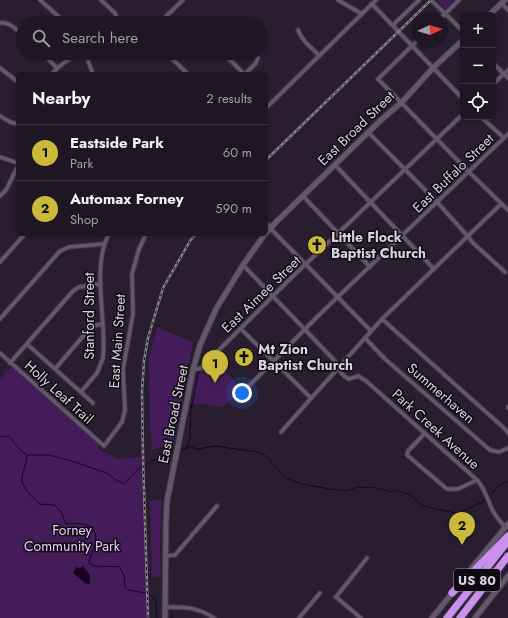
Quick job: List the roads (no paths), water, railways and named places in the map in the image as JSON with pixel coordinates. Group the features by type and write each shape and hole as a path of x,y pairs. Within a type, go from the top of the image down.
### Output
{"highway":[{"path":"452,593 508,536"},
{"name":"US 80","path":"446,618 508,541"},
{"name":"US 80","path":"460,618 508,556"},
{"path":"466,618 480,592"}],"main road":[{"path":"492,12 501,1"},
{"name":"East Broad Street","path":"268,231 402,102 460,43"},
{"name":"East Broad Street","path":"166,618 167,501 193,370 200,345 216,309 243,265 265,236"},
{"path":"432,618 507,525"},
{"path":"475,618 508,576"}],"street":[{"path":"40,0 58,16"},
{"path":"101,0 115,13 116,16"},
{"path":"166,16 183,0"},
{"path":"338,0 362,14"},
{"path":"268,106 376,0"},
{"path":"393,25 419,0"},
{"path":"431,0 445,12"},
{"path":"435,0 445,12"},
{"path":"447,12 459,0"},
{"path":"501,1 508,10"},
{"path":"372,4 411,43 412,46 378,79 508,210"},
{"path":"448,15 460,28"},
{"path":"0,23 8,23 16,30"},
{"path":"298,30 304,42 314,49 319,56"},
{"path":"414,48 460,96"},
{"path":"49,60 57,68"},
{"path":"54,72 67,60"},
{"path":"87,60 91,72"},
{"path":"173,60 186,72"},
{"path":"230,60 243,72"},
{"path":"247,72 257,60"},
{"path":"496,66 508,78"},
{"path":"0,68 16,80"},
{"path":"496,81 508,70"},
{"path":"0,116 16,124"},
{"name":"East Aimee Street","path":"193,370 201,368 273,296 460,117"},
{"path":"484,120 504,138"},
{"path":"369,133 438,203 472,242 505,272"},
{"name":"East Buffalo Street","path":"241,394 306,329 508,134"},
{"path":"0,157 16,164"},
{"path":"335,165 434,269"},
{"path":"0,196 6,190 16,169"},
{"path":"303,196 370,267"},
{"path":"281,432 370,331 501,204"},
{"path":"268,226 370,331"},
{"path":"0,262 23,236"},
{"name":"Stanford Street","path":"81,392 97,373 101,365 103,351 100,261 103,244 107,236"},
{"name":"East Main Street","path":"104,446 122,422 125,410 123,369 132,314 132,274 139,249 145,236"},
{"path":"0,319 60,251 69,247 103,244"},
{"path":"243,265 336,360 338,367"},
{"path":"10,363 73,291 79,287 101,284"},
{"name":"Summerhaven","path":"382,319 508,433"},
{"path":"55,369 90,328 102,324"},
{"path":"241,329 311,398"},
{"name":"Summerhaven","path":"365,338 391,364 490,450 499,452 508,448"},
{"path":"27,344 93,403"},
{"name":"Holly Leaf Trail","path":"0,353 104,446"},
{"name":"Park Creek Avenue","path":"338,367 340,372 346,378 349,379 358,376 365,380 477,480 486,493 496,517 507,525"},
{"path":"425,434 407,454 432,477 447,489 458,489 477,480"},
{"path":"166,556 174,555 217,506"},
{"path":"361,618 336,597 367,558"},
{"path":"299,618 320,593"},
{"path":"166,607 187,607 204,611 214,618"}],"waterway":[{"path":"185,448 188,446 190,439 191,409 199,371"},
{"path":"0,437 9,436 22,452 27,455 49,455 75,462 107,473 114,479 124,484 138,469 171,451 175,451"},
{"path":"180,450 191,447 197,449 215,446 258,452 266,456 286,478 301,484 347,491 357,487 378,488 390,492 394,490 409,494 423,506 455,513 459,513 486,500"},
{"path":"27,455 22,480 30,495 39,504 55,505 61,512 66,524 78,523 92,528 95,532 96,538 89,563 96,566 120,567 124,576 125,587 128,590 146,593"},
{"path":"491,494 501,484 508,482"},
{"path":"149,594 156,600 157,618"}],"railway":[{"path":"268,158 431,0"},
{"path":"148,618 143,458 142,391 144,361 148,338 163,288 194,236"}],"place":[{"name":"Little Flock Baptist Church","path":"317,245"},
{"name":"Mt Zion Baptist Church","path":"244,357"},
{"name":"Eastside Park","path":"215,383"},
{"name":"Automax Forney","path":"462,545"}],"park label":[{"name":"Forney Community Park","path":"72,538"}]}
